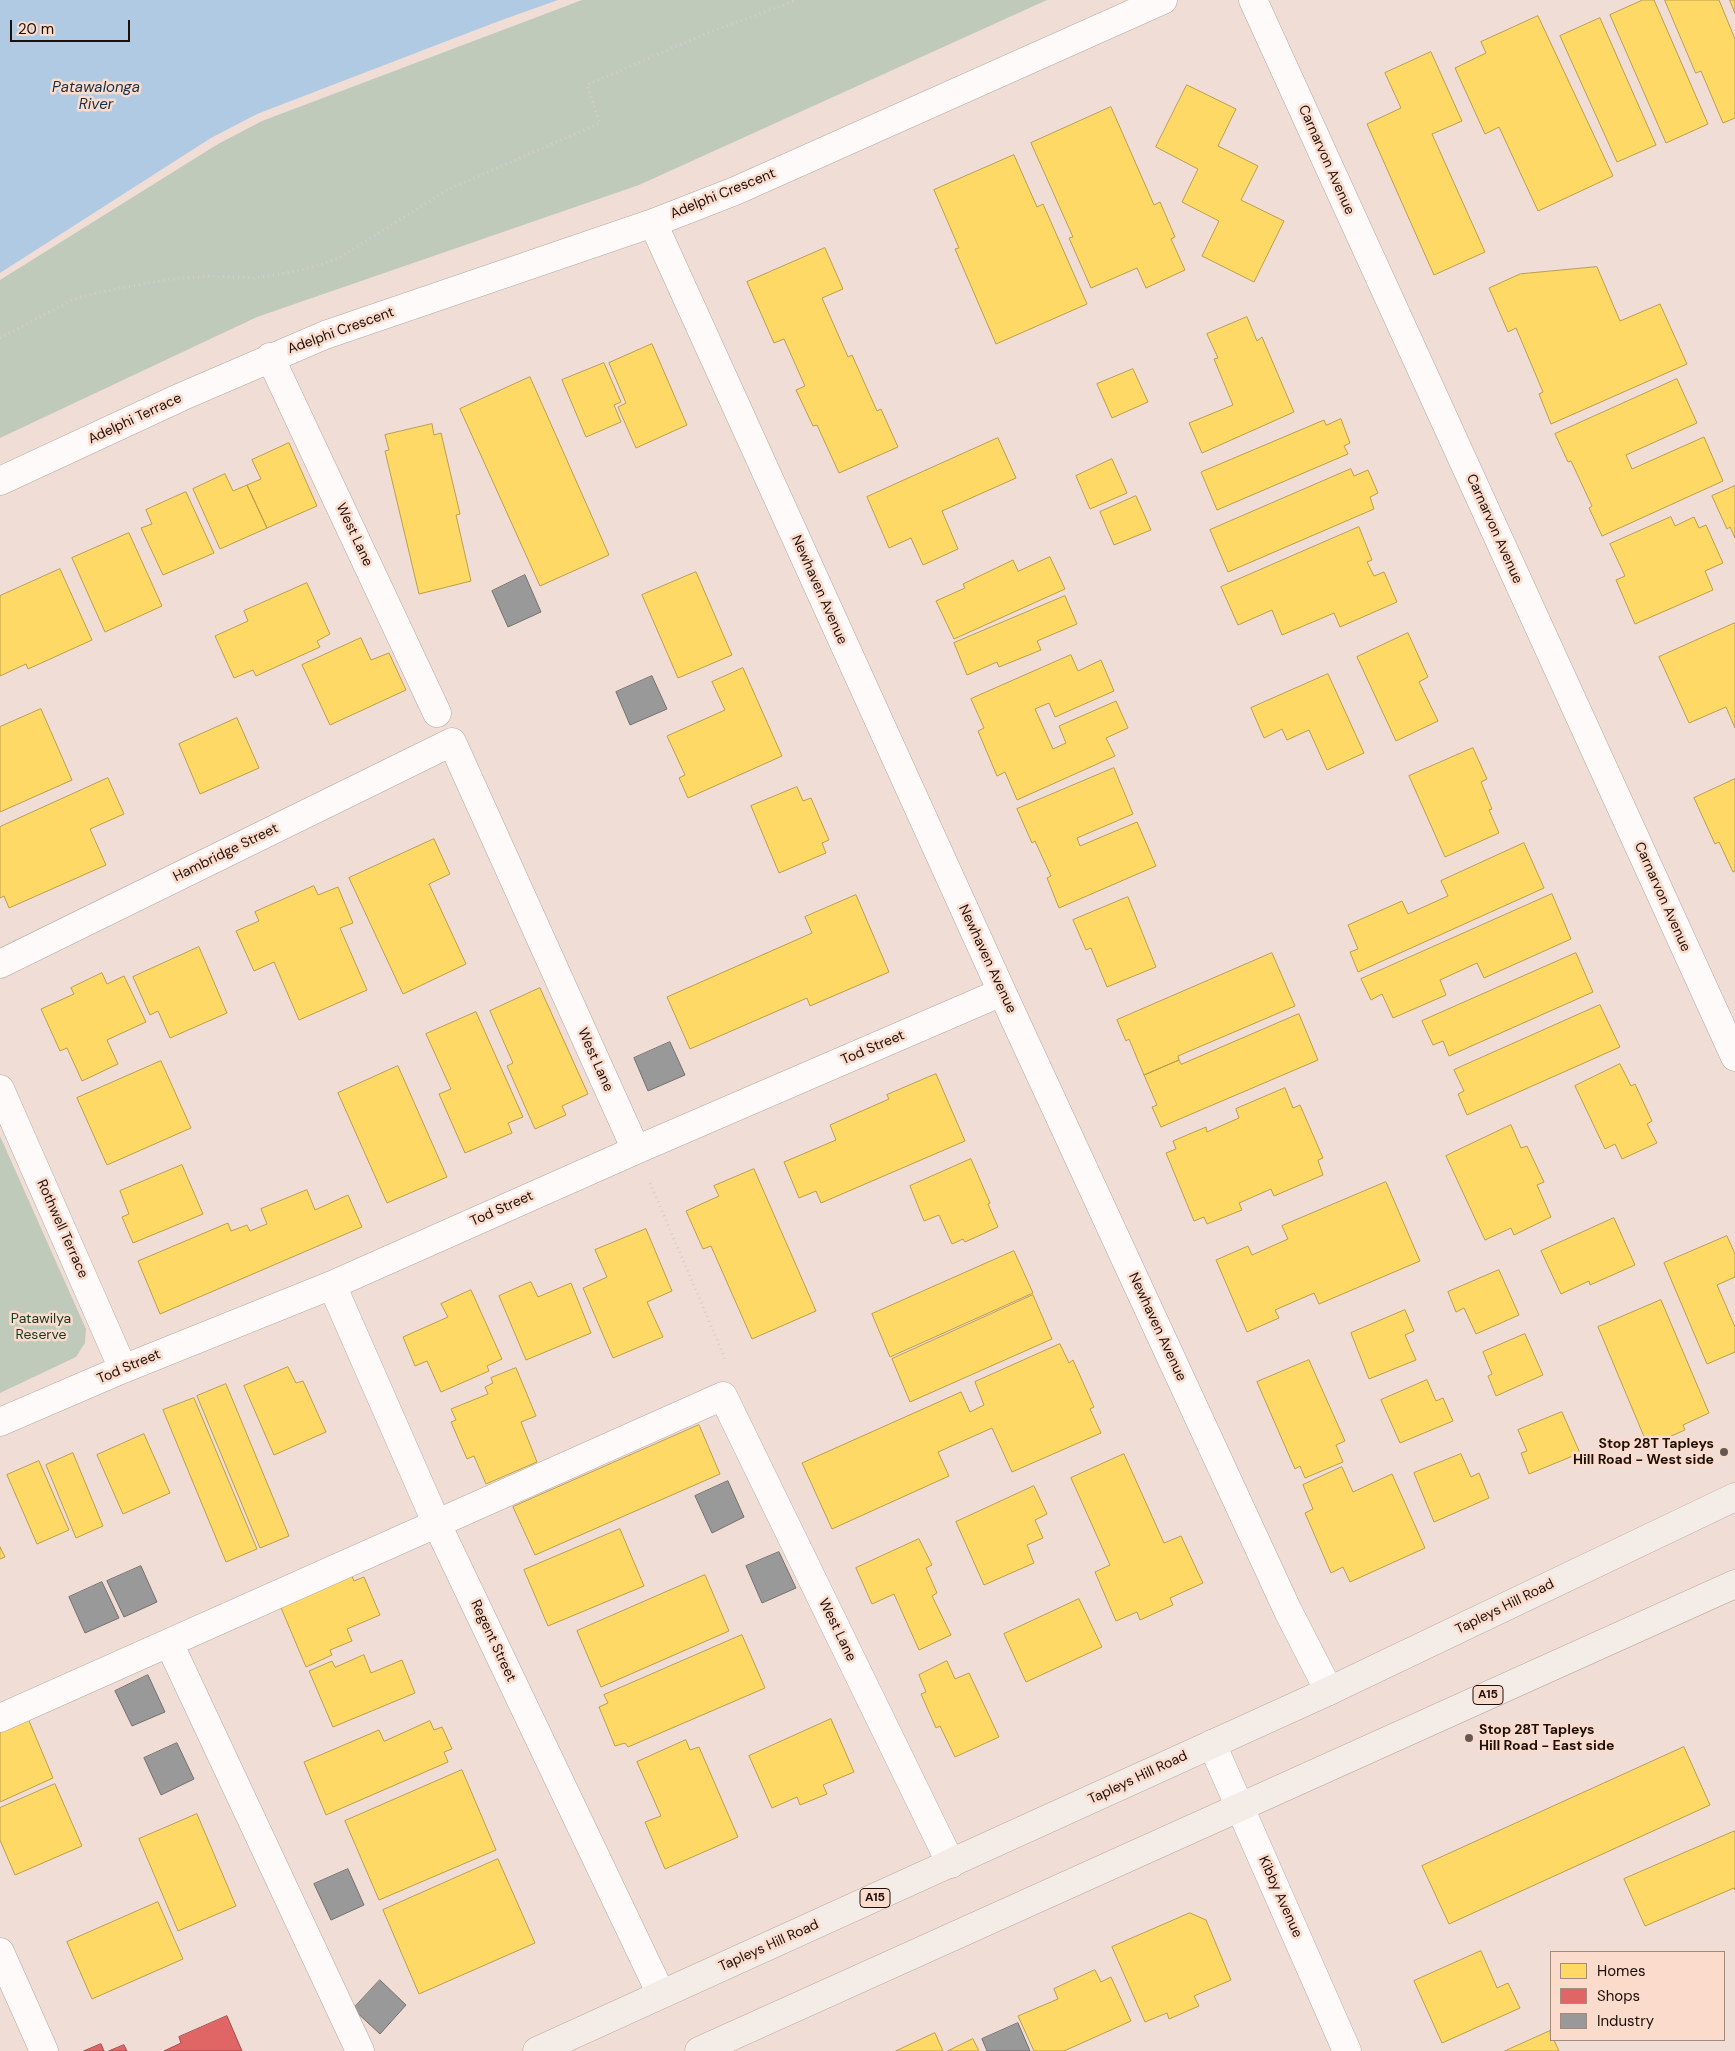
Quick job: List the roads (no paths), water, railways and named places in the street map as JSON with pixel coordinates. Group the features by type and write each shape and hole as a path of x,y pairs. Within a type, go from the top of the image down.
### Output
{"main road":[{"name":"Tapleys Hill Road","path":"537,2051 1329,1691 1735,1497"},
{"name":"A15","path":"699,2051 1735,1584"}],"street":[{"name":"Adelphi Crescent","path":"270,357 325,335 652,223 735,191 1163,0"},
{"name":"Carnarvon Avenue","path":"1253,0 1735,1057"},
{"name":"Newhaven Avenue","path":"652,223 1002,992 1280,1594 1329,1691"},
{"name":"Adelphi Terrace","path":"0,481 270,357"},
{"name":"West Lane","path":"270,357 437,713"},
{"name":"West Lane","path":"452,742 636,1150"},
{"name":"Hambridge Street","path":"0,964 452,742"},
{"name":"Tod Street","path":"0,1422 123,1369 332,1284 1002,992"},
{"name":"Rothwell Terrace","path":"0,1089 123,1369"},
{"name":"Regent Street","path":"332,1284 436,1522 661,1994"},
{"name":"West Lane","path":"436,1522 722,1396 951,1864"},
{"path":"0,1718 436,1522"},
{"path":"169,1643 360,2051"},
{"name":"Kibby Avenue","path":"1212,1744 1347,2051"},
{"path":"0,1952 44,2051"}],"water":[{"name":"Patawalonga River","path":"0,0 558,0 257,114 211,138 0,273"}],"place":[{"name":"Stop 28T Tapleys Hill Road - West side","path":"1724,1452"},
{"name":"Stop 28T Tapleys Hill Road - East side","path":"1469,1738"}],"park label":[{"name":"Patawilya Reserve","path":"41,1328"}]}
